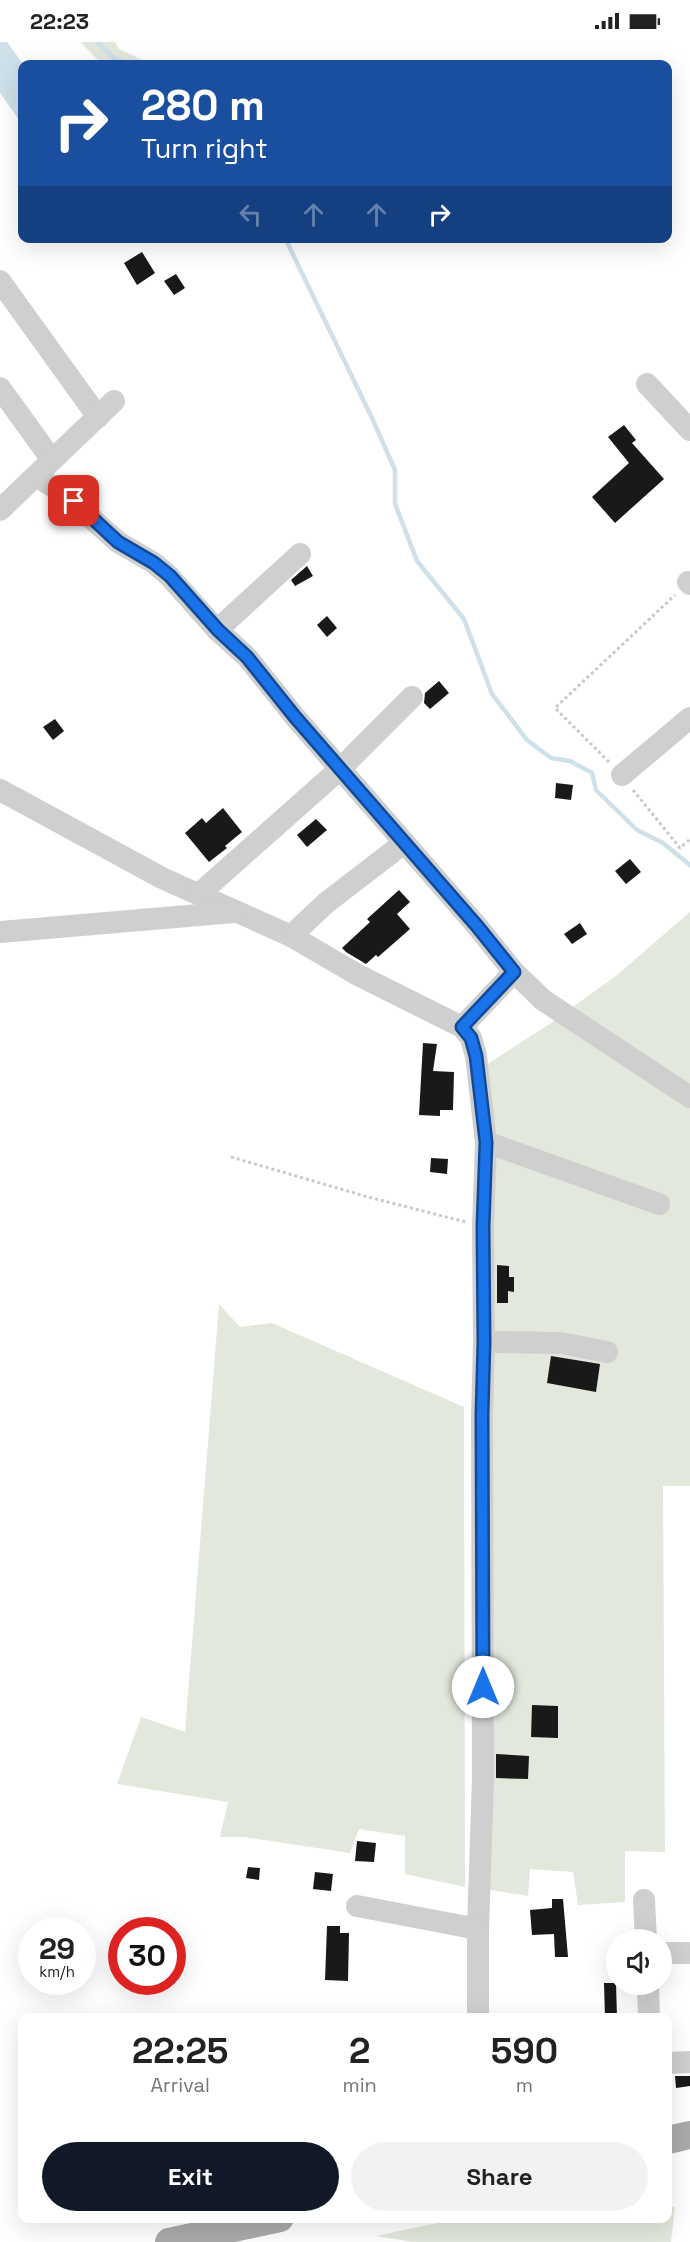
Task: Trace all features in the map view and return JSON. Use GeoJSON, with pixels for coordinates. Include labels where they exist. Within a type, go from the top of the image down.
{"type":"FeatureCollection","features":[{"type":"Feature","properties":{"kind":"main road"},"geometry":{"type":"LineString","coordinates":[[672,2139],[690,2135]]}},
{"type":"Feature","properties":{"kind":"main road"},"geometry":{"type":"LineString","coordinates":[[169,2242],[257,2223]]}},
{"type":"Feature","properties":{"kind":"street"},"geometry":{"type":"LineString","coordinates":[[0,281],[106,409],[36,476],[2,502]]}},
{"type":"Feature","properties":{"kind":"street"},"geometry":{"type":"LineString","coordinates":[[647,384],[690,430]]}},
{"type":"Feature","properties":{"kind":"street"},"geometry":{"type":"LineString","coordinates":[[0,388],[52,460]]}},
{"type":"Feature","properties":{"kind":"street"},"geometry":{"type":"LineString","coordinates":[[36,476],[63,493],[118,542],[154,563],[170,576],[218,630],[247,657],[295,717],[514,972],[543,1000],[690,1097]]}},
{"type":"Feature","properties":{"kind":"street"},"geometry":{"type":"LineString","coordinates":[[218,630],[300,554]]}},
{"type":"Feature","properties":{"kind":"street"},"geometry":{"type":"LineString","coordinates":[[199,894],[341,768],[412,697]]}},
{"type":"Feature","properties":{"kind":"street"},"geometry":{"type":"LineString","coordinates":[[622,775],[690,718]]}},
{"type":"Feature","properties":{"kind":"street"},"geometry":{"type":"LineString","coordinates":[[0,790],[162,878],[291,936],[358,975],[462,1027],[471,1038],[476,1056],[486,1142],[482,1414],[483,1778],[478,2013]]}},
{"type":"Feature","properties":{"kind":"street"},"geometry":{"type":"LineString","coordinates":[[291,936],[326,903],[404,843]]}},
{"type":"Feature","properties":{"kind":"street"},"geometry":{"type":"LineString","coordinates":[[0,932],[234,912]]}},
{"type":"Feature","properties":{"kind":"street"},"geometry":{"type":"LineString","coordinates":[[462,1027],[514,972]]}},
{"type":"Feature","properties":{"kind":"street"},"geometry":{"type":"LineString","coordinates":[[486,1142],[659,1204]]}},
{"type":"Feature","properties":{"kind":"street"},"geometry":{"type":"LineString","coordinates":[[484,1342],[561,1343],[607,1352]]}},
{"type":"Feature","properties":{"kind":"street"},"geometry":{"type":"LineString","coordinates":[[644,1900],[645,1929]]}},
{"type":"Feature","properties":{"kind":"street"},"geometry":{"type":"LineString","coordinates":[[357,1906],[478,1929]]}},
{"type":"Feature","properties":{"kind":"street"},"geometry":{"type":"LineString","coordinates":[[672,1953],[690,1953]]}},
{"type":"Feature","properties":{"kind":"street"},"geometry":{"type":"LineString","coordinates":[[648,1995],[649,2013]]}},
{"type":"Feature","properties":{"kind":"street"},"geometry":{"type":"LineString","coordinates":[[672,2063],[690,2062]]}},
{"type":"Feature","properties":{"kind":"path"},"geometry":{"type":"LineString","coordinates":[[555,708],[689,583]]}},
{"type":"Feature","properties":{"kind":"path"},"geometry":{"type":"LineString","coordinates":[[680,848],[690,839]]}},
{"type":"Feature","properties":{"kind":"path"},"geometry":{"type":"LineString","coordinates":[[231,1157],[368,1197],[483,1226]]}},
{"type":"Feature","properties":{"kind":"shaded area"},"geometry":{"type":"Polygon","coordinates":[[[0,42],[7,42],[20,60],[18,60],[18,118],[0,93],[0,42]]]}},
{"type":"Feature","properties":{"kind":"shaded area"},"geometry":{"type":"Polygon","coordinates":[[[80,42],[115,42],[119,49],[142,60],[98,60],[80,42]]]}},
{"type":"Feature","properties":{"kind":"shaded area"},"geometry":{"type":"Polygon","coordinates":[[[690,912],[690,1486],[663,1486],[665,1852],[625,1851],[625,1902],[578,1905],[573,1872],[530,1869],[528,1896],[478,1888],[475,1072],[548,1025],[617,975],[690,912]]]}},
{"type":"Feature","properties":{"kind":"shaded area"},"geometry":{"type":"Polygon","coordinates":[[[219,1304],[240,1327],[272,1323],[464,1407],[465,1887],[405,1874],[405,1836],[359,1829],[350,1853],[244,1837],[220,1837],[228,1802],[117,1784],[141,1717],[185,1732],[219,1304]]]}},
{"type":"Feature","properties":{"kind":"shaded area"},"geometry":{"type":"Polygon","coordinates":[[[672,2207],[675,2207],[671,2242],[414,2242],[376,2236],[437,2223],[672,2223],[672,2207]]]}},
{"type":"Feature","properties":{"kind":"building"},"geometry":{"type":"Polygon","coordinates":[[[142,252],[155,273],[137,285],[124,263],[142,252]]]}},
{"type":"Feature","properties":{"kind":"building"},"geometry":{"type":"Polygon","coordinates":[[[176,274],[185,288],[174,295],[164,281],[176,274]]]}},
{"type":"Feature","properties":{"kind":"building"},"geometry":{"type":"Polygon","coordinates":[[[624,425],[636,440],[632,443],[664,479],[615,523],[592,497],[629,463],[608,437],[624,425]]]}},
{"type":"Feature","properties":{"kind":"building"},"geometry":{"type":"Polygon","coordinates":[[[307,566],[313,576],[295,586],[291,580],[307,566]]]}},
{"type":"Feature","properties":{"kind":"building"},"geometry":{"type":"Polygon","coordinates":[[[327,616],[337,628],[327,637],[317,625],[327,616]]]}},
{"type":"Feature","properties":{"kind":"building"},"geometry":{"type":"Polygon","coordinates":[[[439,681],[449,693],[430,709],[424,703],[425,693],[439,681]]]}},
{"type":"Feature","properties":{"kind":"building"},"geometry":{"type":"Polygon","coordinates":[[[55,719],[64,731],[53,740],[43,727],[55,719]]]}},
{"type":"Feature","properties":{"kind":"building"},"geometry":{"type":"Polygon","coordinates":[[[556,783],[573,785],[571,800],[555,798],[556,783]]]}},
{"type":"Feature","properties":{"kind":"building"},"geometry":{"type":"Polygon","coordinates":[[[223,808],[242,832],[209,862],[185,833],[202,818],[206,823],[223,808]]]}},
{"type":"Feature","properties":{"kind":"building"},"geometry":{"type":"Polygon","coordinates":[[[316,819],[327,830],[307,847],[297,835],[316,819]]]}},
{"type":"Feature","properties":{"kind":"building"},"geometry":{"type":"Polygon","coordinates":[[[630,859],[641,872],[626,884],[615,871],[630,859]]]}},
{"type":"Feature","properties":{"kind":"building"},"geometry":{"type":"Polygon","coordinates":[[[399,890],[410,902],[397,914],[410,929],[378,957],[376,955],[366,964],[346,952],[342,948],[370,922],[367,919],[399,890]]]}},
{"type":"Feature","properties":{"kind":"building"},"geometry":{"type":"Polygon","coordinates":[[[580,923],[587,934],[572,944],[564,934],[580,923]]]}},
{"type":"Feature","properties":{"kind":"building"},"geometry":{"type":"Polygon","coordinates":[[[423,1043],[437,1044],[433,1071],[454,1072],[453,1110],[440,1110],[440,1116],[419,1115],[423,1043]]]}},
{"type":"Feature","properties":{"kind":"building"},"geometry":{"type":"Polygon","coordinates":[[[431,1158],[448,1159],[447,1174],[430,1172],[431,1158]]]}},
{"type":"Feature","properties":{"kind":"building"},"geometry":{"type":"Polygon","coordinates":[[[497,1265],[509,1266],[509,1277],[514,1277],[514,1292],[508,1291],[508,1303],[497,1303],[497,1265]]]}},
{"type":"Feature","properties":{"kind":"building"},"geometry":{"type":"Polygon","coordinates":[[[551,1356],[600,1364],[596,1392],[547,1383],[551,1356]]]}},
{"type":"Feature","properties":{"kind":"building"},"geometry":{"type":"Polygon","coordinates":[[[532,1705],[558,1706],[558,1738],[531,1737],[532,1705]]]}},
{"type":"Feature","properties":{"kind":"building"},"geometry":{"type":"Polygon","coordinates":[[[496,1754],[529,1756],[528,1779],[496,1778],[496,1754]]]}},
{"type":"Feature","properties":{"kind":"building"},"geometry":{"type":"Polygon","coordinates":[[[357,1841],[376,1843],[374,1862],[355,1861],[357,1841]]]}},
{"type":"Feature","properties":{"kind":"building"},"geometry":{"type":"Polygon","coordinates":[[[248,1867],[260,1868],[259,1880],[246,1878],[248,1867]]]}},
{"type":"Feature","properties":{"kind":"building"},"geometry":{"type":"Polygon","coordinates":[[[315,1872],[333,1874],[331,1891],[313,1889],[315,1872]]]}},
{"type":"Feature","properties":{"kind":"building"},"geometry":{"type":"Polygon","coordinates":[[[552,1899],[563,1899],[568,1957],[555,1957],[554,1934],[532,1935],[530,1910],[552,1908],[552,1899]]]}},
{"type":"Feature","properties":{"kind":"building"},"geometry":{"type":"Polygon","coordinates":[[[327,1926],[340,1926],[340,1933],[349,1933],[348,1981],[325,1980],[327,1926]]]}},
{"type":"Feature","properties":{"kind":"building"},"geometry":{"type":"Polygon","coordinates":[[[604,1983],[606,1983],[606,1995],[616,1995],[617,2013],[605,2013],[604,1983]]]}},
{"type":"Feature","properties":{"kind":"building"},"geometry":{"type":"Polygon","coordinates":[[[675,2076],[690,2076],[690,2086],[676,2088],[675,2076]]]}},
{"type":"Feature","properties":{"kind":"waterway"},"geometry":{"type":"LineString","coordinates":[[97,42],[118,60]]}},
{"type":"Feature","properties":{"kind":"waterway"},"geometry":{"type":"LineString","coordinates":[[287,243],[395,470],[395,504],[417,561],[464,619],[492,694],[527,740],[551,758],[570,761],[592,773],[596,790],[637,830],[663,843],[690,865]]}},
{"type":"Feature","properties":{"kind":"route"},"geometry":{"type":"LineString","coordinates":[[74,501],[118,542],[154,563],[170,576],[218,630],[247,657],[295,717],[477,926],[514,972],[462,1027],[471,1038],[476,1056],[486,1142],[483,1226],[483,1687]]}}]}
